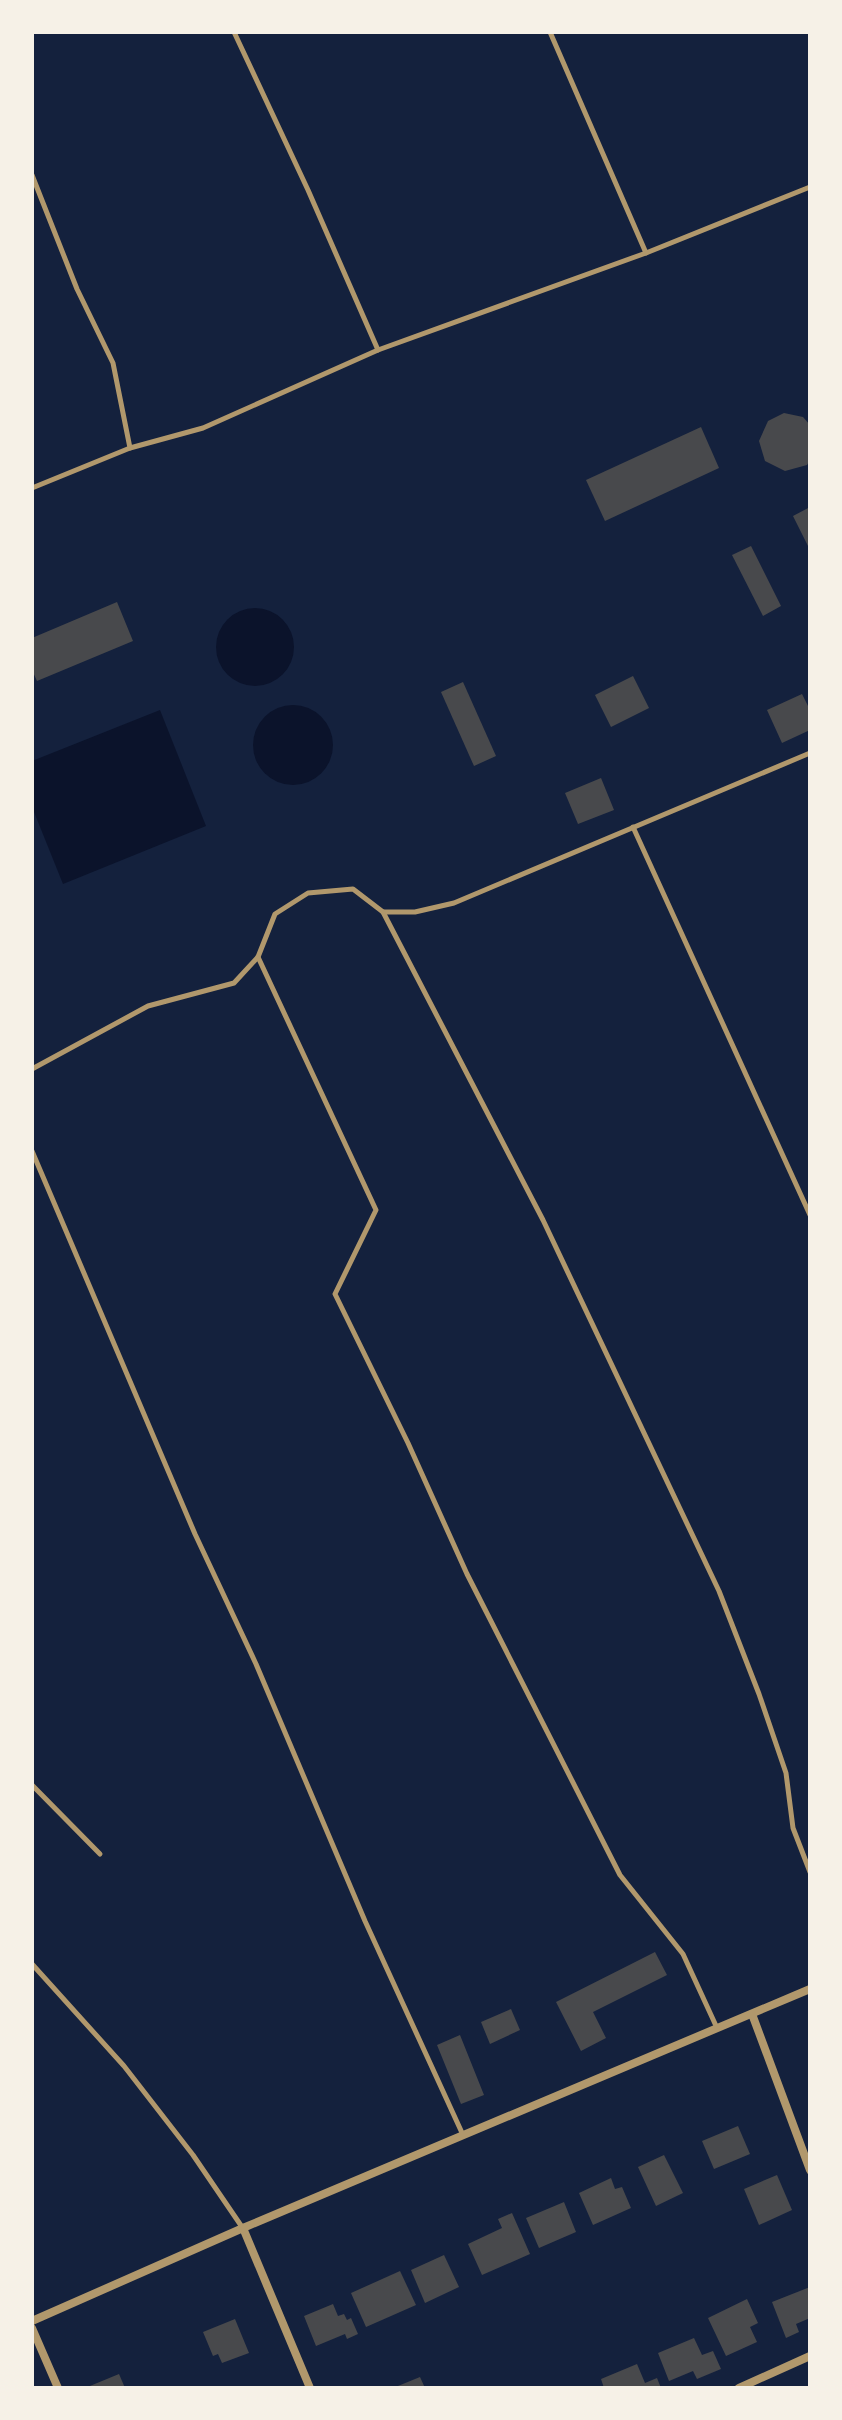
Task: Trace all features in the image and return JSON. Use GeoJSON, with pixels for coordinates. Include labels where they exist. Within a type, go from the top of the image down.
{"type":"FeatureCollection","features":[{"type":"Feature","properties":{"kind":"street"},"geometry":{"type":"LineString","coordinates":[[32,2321],[243,2228],[810,1989]]}},
{"type":"Feature","properties":{"kind":"street"},"geometry":{"type":"LineString","coordinates":[[752,2014],[810,2170]]}},
{"type":"Feature","properties":{"kind":"street"},"geometry":{"type":"LineString","coordinates":[[243,2228],[310,2388]]}},
{"type":"Feature","properties":{"kind":"street"},"geometry":{"type":"LineString","coordinates":[[32,2328],[58,2388]]}},
{"type":"Feature","properties":{"kind":"street"},"geometry":{"type":"LineString","coordinates":[[739,2388],[810,2356]]}},
{"type":"Feature","properties":{"kind":"lane"},"geometry":{"type":"LineString","coordinates":[[234,32],[378,350]]}},
{"type":"Feature","properties":{"kind":"lane"},"geometry":{"type":"LineString","coordinates":[[550,32],[646,253]]}},
{"type":"Feature","properties":{"kind":"lane"},"geometry":{"type":"LineString","coordinates":[[32,175],[77,289],[113,363],[130,448]]}},
{"type":"Feature","properties":{"kind":"lane"},"geometry":{"type":"LineString","coordinates":[[32,488],[130,448],[203,428],[378,350],[646,253],[810,187]]}},
{"type":"Feature","properties":{"kind":"lane"},"geometry":{"type":"LineString","coordinates":[[383,912],[415,912],[454,903],[810,753]]}},
{"type":"Feature","properties":{"kind":"lane"},"geometry":{"type":"LineString","coordinates":[[633,827],[810,1215]]}},
{"type":"Feature","properties":{"kind":"lane"},"geometry":{"type":"LineString","coordinates":[[32,1069],[148,1006],[234,983],[258,957],[275,914],[308,893],[353,889],[383,912],[543,1220],[719,1591],[786,1773],[793,1828],[810,1872]]}},
{"type":"Feature","properties":{"kind":"lane"},"geometry":{"type":"LineString","coordinates":[[258,957],[376,1210],[335,1294],[408,1443],[467,1574],[620,1875],[683,1954],[717,2029]]}},
{"type":"Feature","properties":{"kind":"lane"},"geometry":{"type":"LineString","coordinates":[[32,1151],[195,1534],[256,1664],[365,1921],[464,2136]]}},
{"type":"Feature","properties":{"kind":"lane"},"geometry":{"type":"LineString","coordinates":[[32,1785],[100,1854]]}},
{"type":"Feature","properties":{"kind":"lane"},"geometry":{"type":"LineString","coordinates":[[32,1964],[124,2066],[193,2155],[243,2228]]}},
{"type":"Feature","properties":{"kind":"water"},"geometry":{"type":"Polygon","coordinates":[[[247,608],[263,608],[277,614],[288,625],[294,647],[288,669],[277,680],[263,686],[247,686],[233,680],[222,669],[216,655],[216,639],[222,625],[233,614],[247,608]]]}},
{"type":"Feature","properties":{"kind":"water"},"geometry":{"type":"Polygon","coordinates":[[[293,705],[308,708],[321,717],[330,730],[333,745],[330,760],[321,773],[308,782],[293,785],[278,782],[265,773],[256,760],[253,745],[256,730],[265,717],[278,708],[293,705]]]}},
{"type":"Feature","properties":{"kind":"water"},"geometry":{"type":"Polygon","coordinates":[[[160,710],[206,826],[63,884],[32,807],[32,761],[160,710]]]}},
{"type":"Feature","properties":{"kind":"building"},"geometry":{"type":"Polygon","coordinates":[[[784,413],[803,417],[810,425],[810,460],[807,465],[785,471],[765,461],[759,441],[768,421],[784,413]]]}},
{"type":"Feature","properties":{"kind":"building"},"geometry":{"type":"Polygon","coordinates":[[[701,427],[719,468],[605,521],[586,480],[701,427]]]}},
{"type":"Feature","properties":{"kind":"building"},"geometry":{"type":"Polygon","coordinates":[[[810,507],[810,550],[793,516],[810,507]]]}},
{"type":"Feature","properties":{"kind":"building"},"geometry":{"type":"Polygon","coordinates":[[[751,546],[781,606],[763,616],[732,555],[751,546]]]}},
{"type":"Feature","properties":{"kind":"building"},"geometry":{"type":"Polygon","coordinates":[[[117,602],[133,641],[37,681],[32,670],[32,638],[117,602]]]}},
{"type":"Feature","properties":{"kind":"building"},"geometry":{"type":"Polygon","coordinates":[[[633,676],[649,708],[611,727],[595,695],[633,676]]]}},
{"type":"Feature","properties":{"kind":"building"},"geometry":{"type":"Polygon","coordinates":[[[463,682],[496,756],[474,766],[441,692],[463,682]]]}},
{"type":"Feature","properties":{"kind":"building"},"geometry":{"type":"Polygon","coordinates":[[[802,694],[810,710],[810,730],[782,743],[767,710],[802,694]]]}},
{"type":"Feature","properties":{"kind":"building"},"geometry":{"type":"Polygon","coordinates":[[[601,778],[614,810],[578,824],[565,793],[601,778]]]}},
{"type":"Feature","properties":{"kind":"building"},"geometry":{"type":"Polygon","coordinates":[[[655,1952],[667,1975],[593,2012],[606,2038],[581,2051],[556,2002],[655,1952]]]}},
{"type":"Feature","properties":{"kind":"building"},"geometry":{"type":"Polygon","coordinates":[[[511,2009],[520,2030],[490,2044],[481,2022],[511,2009]]]}},
{"type":"Feature","properties":{"kind":"building"},"geometry":{"type":"Polygon","coordinates":[[[460,2035],[484,2095],[461,2104],[437,2045],[460,2035]]]}},
{"type":"Feature","properties":{"kind":"building"},"geometry":{"type":"Polygon","coordinates":[[[738,2126],[750,2154],[714,2169],[702,2141],[738,2126]]]}},
{"type":"Feature","properties":{"kind":"building"},"geometry":{"type":"Polygon","coordinates":[[[664,2155],[683,2193],[656,2206],[638,2167],[664,2155]]]}},
{"type":"Feature","properties":{"kind":"building"},"geometry":{"type":"Polygon","coordinates":[[[777,2175],[792,2210],[759,2225],[744,2189],[777,2175]]]}},
{"type":"Feature","properties":{"kind":"building"},"geometry":{"type":"Polygon","coordinates":[[[611,2178],[615,2189],[622,2187],[631,2208],[593,2225],[579,2193],[611,2178]]]}},
{"type":"Feature","properties":{"kind":"building"},"geometry":{"type":"Polygon","coordinates":[[[564,2202],[576,2232],[539,2248],[526,2218],[564,2202]]]}},
{"type":"Feature","properties":{"kind":"building"},"geometry":{"type":"Polygon","coordinates":[[[512,2213],[530,2254],[482,2275],[468,2244],[502,2228],[498,2219],[512,2213]]]}},
{"type":"Feature","properties":{"kind":"building"},"geometry":{"type":"Polygon","coordinates":[[[444,2255],[459,2287],[425,2303],[411,2270],[444,2255]]]}},
{"type":"Feature","properties":{"kind":"building"},"geometry":{"type":"Polygon","coordinates":[[[400,2271],[416,2305],[366,2327],[351,2293],[400,2271]]]}},
{"type":"Feature","properties":{"kind":"building"},"geometry":{"type":"Polygon","coordinates":[[[810,2287],[810,2318],[796,2324],[799,2332],[786,2338],[772,2302],[810,2287]]]}},
{"type":"Feature","properties":{"kind":"building"},"geometry":{"type":"Polygon","coordinates":[[[747,2299],[758,2323],[750,2327],[757,2342],[726,2356],[708,2318],[747,2299]]]}},
{"type":"Feature","properties":{"kind":"building"},"geometry":{"type":"Polygon","coordinates":[[[333,2304],[338,2316],[344,2314],[347,2320],[351,2318],[358,2334],[347,2339],[345,2334],[316,2346],[304,2316],[333,2304]]]}},
{"type":"Feature","properties":{"kind":"building"},"geometry":{"type":"Polygon","coordinates":[[[235,2319],[249,2353],[222,2363],[218,2354],[213,2356],[203,2332],[235,2319]]]}},
{"type":"Feature","properties":{"kind":"building"},"geometry":{"type":"Polygon","coordinates":[[[694,2338],[702,2355],[713,2351],[721,2369],[697,2379],[693,2371],[669,2381],[658,2353],[694,2338]]]}},
{"type":"Feature","properties":{"kind":"building"},"geometry":{"type":"Polygon","coordinates":[[[637,2364],[645,2383],[657,2378],[661,2388],[604,2388],[601,2379],[637,2364]]]}},
{"type":"Feature","properties":{"kind":"building"},"geometry":{"type":"Polygon","coordinates":[[[119,2374],[125,2388],[85,2388],[119,2374]]]}},
{"type":"Feature","properties":{"kind":"building"},"geometry":{"type":"Polygon","coordinates":[[[420,2377],[425,2388],[393,2388],[420,2377]]]}}]}
